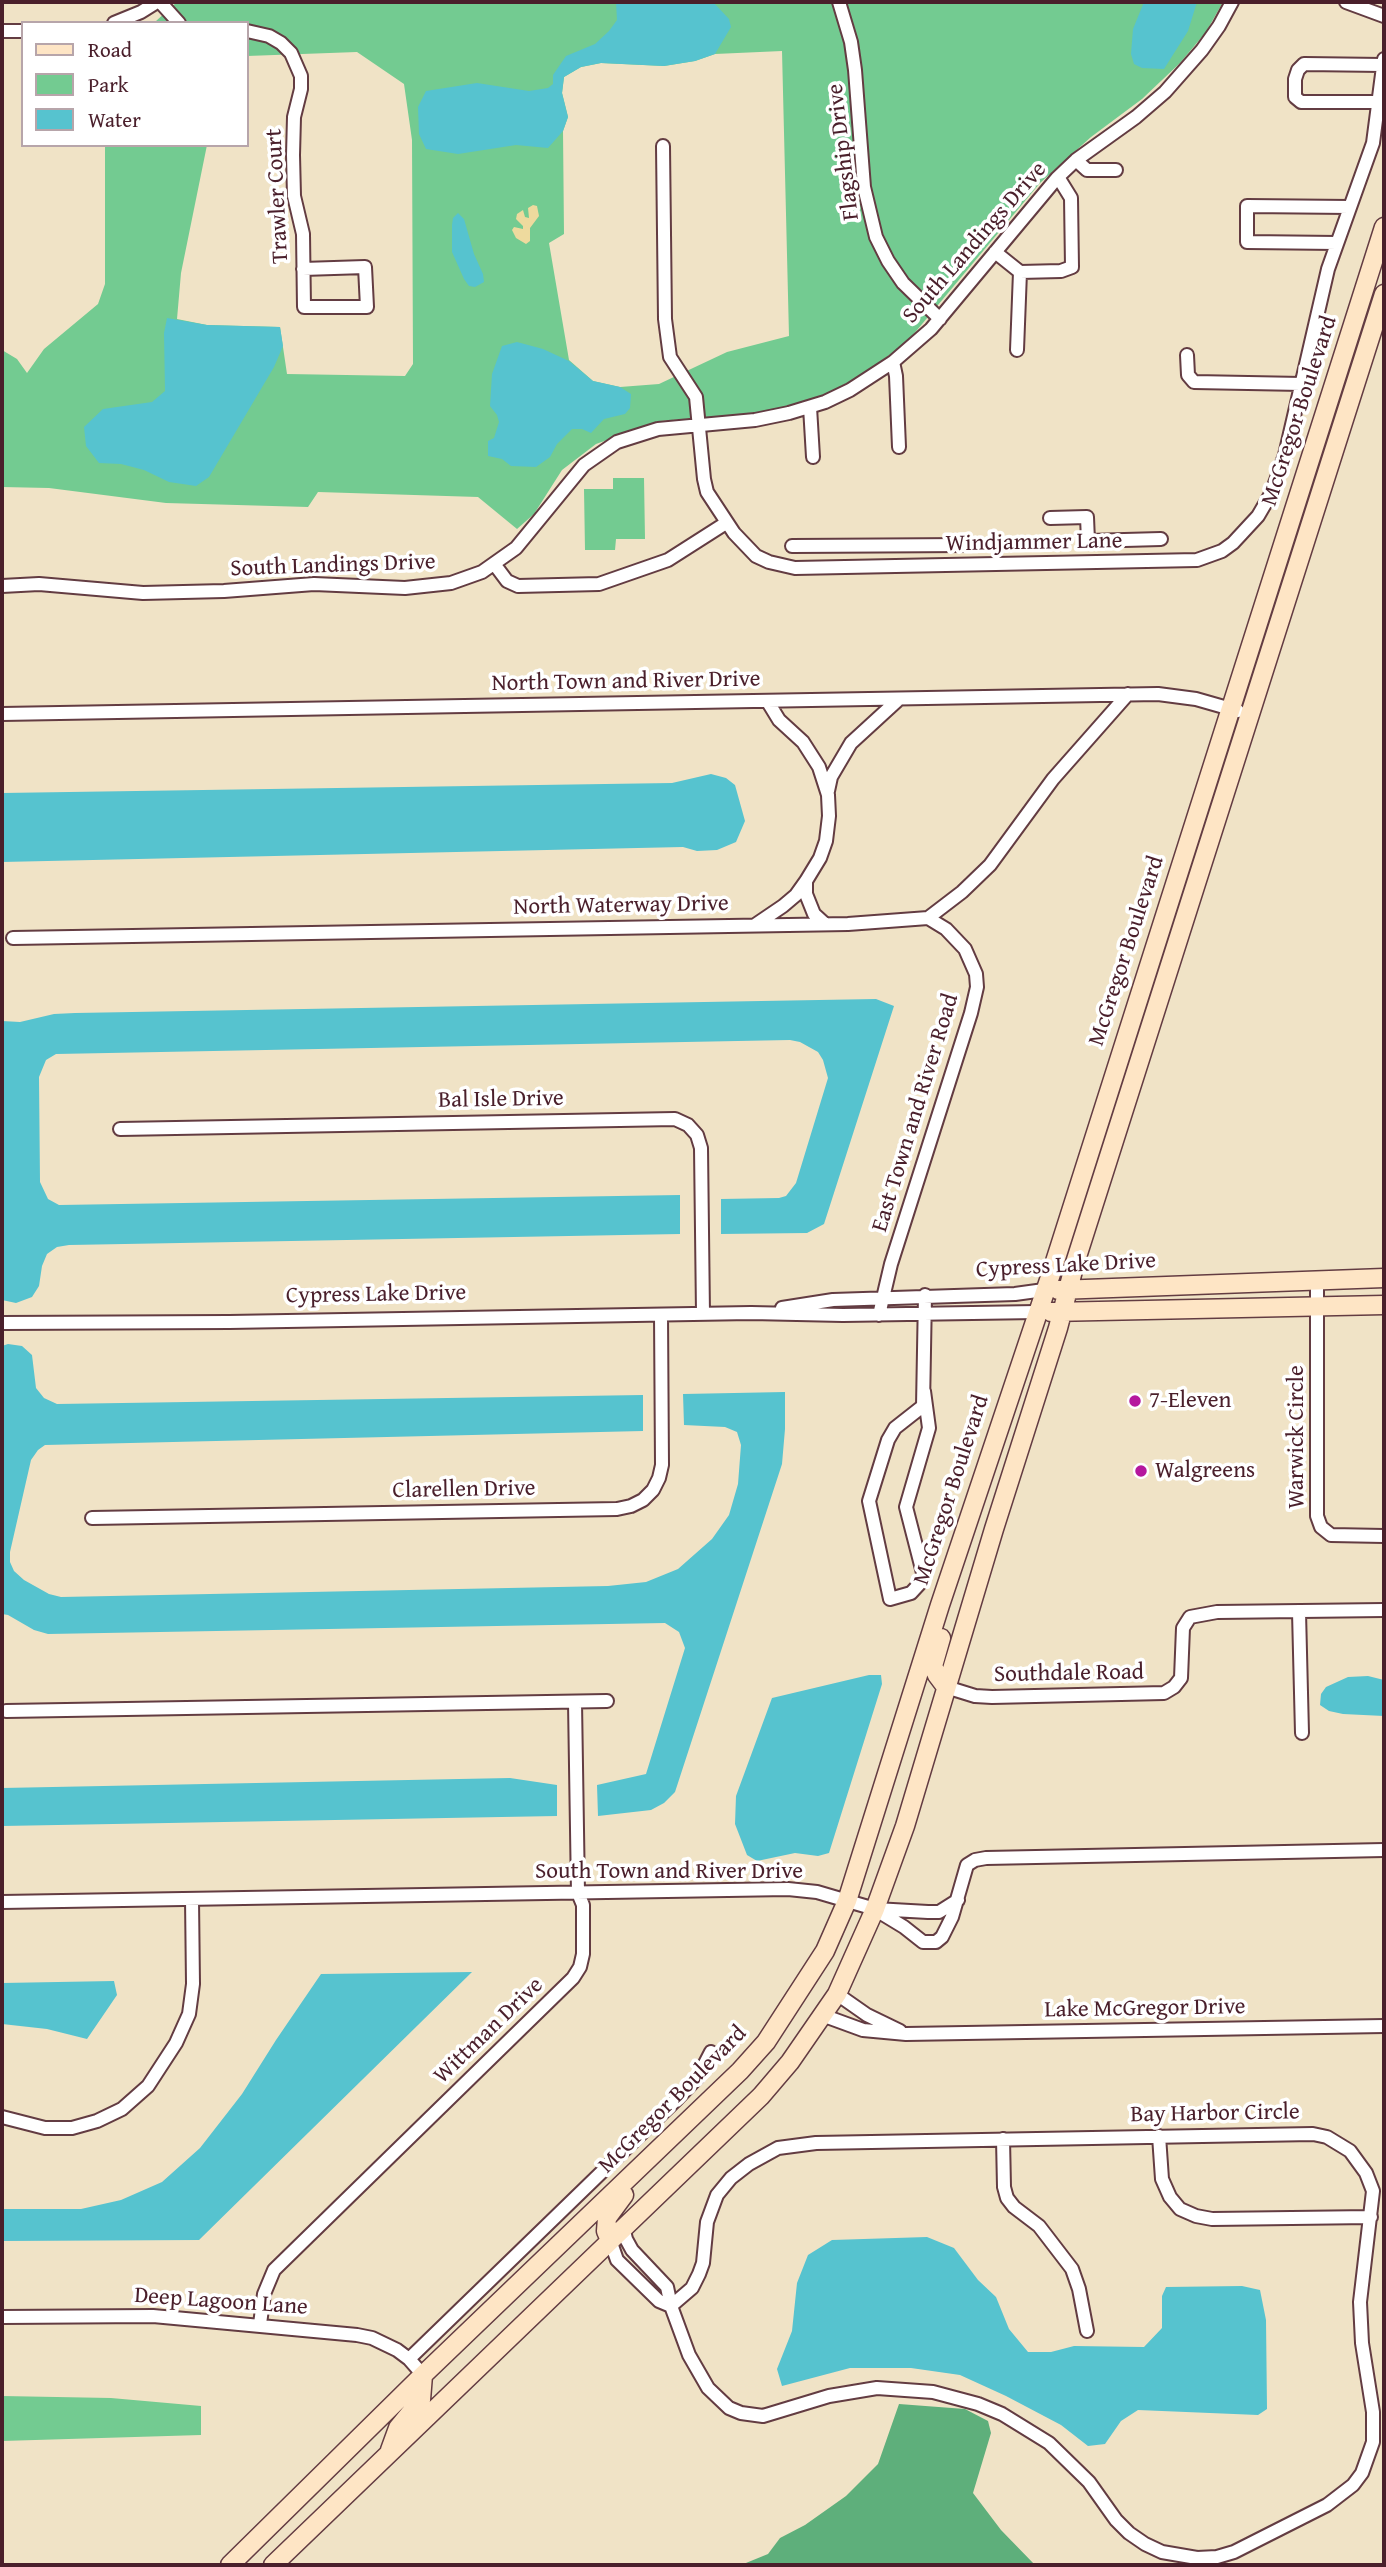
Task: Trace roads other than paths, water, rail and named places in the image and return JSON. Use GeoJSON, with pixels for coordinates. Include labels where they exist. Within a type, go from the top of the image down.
{"type":"FeatureCollection","features":[{"type":"Feature","properties":{"kind":"main road","name":"McGregor Boulevard"},"geometry":{"type":"LineString","coordinates":[[230,2565],[423,2375],[740,2071],[766,2042],[825,1951],[847,1901],[1384,227]]}},
{"type":"Feature","properties":{"kind":"main road","name":"McGregor Boulevard"},"geometry":{"type":"LineString","coordinates":[[273,2565],[761,2096],[790,2062],[837,1994],[875,1909],[905,1826],[1068,1289],[1384,294]]}},
{"type":"Feature","properties":{"kind":"main road","name":"Cypress Lake Drive"},"geometry":{"type":"LineString","coordinates":[[1044,1290],[1384,1278]]}},
{"type":"Feature","properties":{"kind":"main road","name":"Cypress Lake Drive"},"geometry":{"type":"LineString","coordinates":[[1037,1312],[1384,1306]]}},
{"type":"Feature","properties":{"kind":"main road"},"geometry":{"type":"LineString","coordinates":[[946,1687],[933,1666],[960,1567],[958,1549]]}},
{"type":"Feature","properties":{"kind":"main road"},"geometry":{"type":"LineString","coordinates":[[610,2240],[606,2231],[607,2218],[655,2153]]}},
{"type":"Feature","properties":{"kind":"main road"},"geometry":{"type":"LineString","coordinates":[[389,2453],[398,2428],[421,2400],[423,2375]]}},
{"type":"Feature","properties":{"kind":"street"},"geometry":{"type":"LineString","coordinates":[[119,21],[159,2],[177,21]]}},
{"type":"Feature","properties":{"kind":"street","name":"Flagship Drive"},"geometry":{"type":"LineString","coordinates":[[839,2],[851,43],[864,187],[876,237],[903,283],[940,319]]}},
{"type":"Feature","properties":{"kind":"street","name":"South Landings Drive"},"geometry":{"type":"LineString","coordinates":[[2,586],[52,585],[142,593],[225,591],[314,584],[405,589],[451,583],[495,565],[535,528],[565,485],[593,457],[617,442],[643,432],[755,420],[810,407],[850,390],[893,362],[940,319],[1058,177],[1076,160],[1136,117],[1165,92],[1208,42],[1232,2]]}},
{"type":"Feature","properties":{"kind":"street"},"geometry":{"type":"LineString","coordinates":[[1346,2],[1384,16]]}},
{"type":"Feature","properties":{"kind":"street"},"geometry":{"type":"LineString","coordinates":[[2,31],[21,31]]}},
{"type":"Feature","properties":{"kind":"street","name":"Trawler Court"},"geometry":{"type":"LineString","coordinates":[[248,31],[269,36],[281,43],[291,53],[301,76],[293,142],[294,195],[303,234],[303,268],[304,307],[367,307],[365,267],[303,268]]}},
{"type":"Feature","properties":{"kind":"street"},"geometry":{"type":"LineString","coordinates":[[1378,102],[1301,102],[1296,97],[1295,79],[1304,64],[1384,62]]}},
{"type":"Feature","properties":{"kind":"street","name":"Windjammer Lane"},"geometry":{"type":"LineString","coordinates":[[663,146],[667,345],[675,368],[696,397],[704,479],[713,503],[726,523],[756,556],[783,566],[1197,560],[1209,557],[1233,543],[1258,516],[1272,492],[1285,455],[1318,307],[1337,243],[1373,143],[1384,62]]}},
{"type":"Feature","properties":{"kind":"street"},"geometry":{"type":"LineString","coordinates":[[1076,160],[1087,170],[1116,170]]}},
{"type":"Feature","properties":{"kind":"street"},"geometry":{"type":"LineString","coordinates":[[995,252],[1020,272],[1060,271],[1072,267],[1071,198],[1058,177]]}},
{"type":"Feature","properties":{"kind":"street"},"geometry":{"type":"LineString","coordinates":[[1337,243],[1247,242],[1247,206],[1350,207]]}},
{"type":"Feature","properties":{"kind":"street"},"geometry":{"type":"LineString","coordinates":[[1017,350],[1020,272]]}},
{"type":"Feature","properties":{"kind":"street"},"geometry":{"type":"LineString","coordinates":[[1187,355],[1188,375],[1194,382],[1302,384]]}},
{"type":"Feature","properties":{"kind":"street"},"geometry":{"type":"LineString","coordinates":[[893,362],[897,376],[899,447]]}},
{"type":"Feature","properties":{"kind":"street"},"geometry":{"type":"LineString","coordinates":[[810,407],[813,457]]}},
{"type":"Feature","properties":{"kind":"street"},"geometry":{"type":"LineString","coordinates":[[1050,518],[1087,517],[1088,563]]}},
{"type":"Feature","properties":{"kind":"street"},"geometry":{"type":"LineString","coordinates":[[495,565],[507,581],[518,586],[599,584],[668,560],[726,523]]}},
{"type":"Feature","properties":{"kind":"street"},"geometry":{"type":"LineString","coordinates":[[1088,541],[1161,539]]}},
{"type":"Feature","properties":{"kind":"street"},"geometry":{"type":"LineString","coordinates":[[918,545],[919,566]]}},
{"type":"Feature","properties":{"kind":"street"},"geometry":{"type":"LineString","coordinates":[[792,546],[967,545]]}},
{"type":"Feature","properties":{"kind":"street"},"geometry":{"type":"LineString","coordinates":[[928,918],[962,892],[990,864],[1053,779],[1128,694]]}},
{"type":"Feature","properties":{"kind":"street","name":"North Town and River Drive"},"geometry":{"type":"LineString","coordinates":[[2,714],[1128,694],[1172,695],[1249,715]]}},
{"type":"Feature","properties":{"kind":"street"},"geometry":{"type":"LineString","coordinates":[[755,925],[796,895],[806,881],[820,858],[826,841],[831,777],[851,743],[899,699]]}},
{"type":"Feature","properties":{"kind":"street"},"geometry":{"type":"LineString","coordinates":[[768,702],[779,720],[797,736],[813,756],[828,795]]}},
{"type":"Feature","properties":{"kind":"street"},"geometry":{"type":"LineString","coordinates":[[806,881],[806,894],[814,914],[825,924]]}},
{"type":"Feature","properties":{"kind":"street","name":"North Waterway Drive"},"geometry":{"type":"LineString","coordinates":[[13,938],[877,923],[928,918]]}},
{"type":"Feature","properties":{"kind":"street","name":"East Town and River Road"},"geometry":{"type":"LineString","coordinates":[[878,1315],[977,987],[972,961],[965,949],[946,929],[928,918]]}},
{"type":"Feature","properties":{"kind":"street","name":"Bal Isle Drive"},"geometry":{"type":"LineString","coordinates":[[120,1129],[676,1119],[688,1125],[697,1135],[701,1147],[703,1314]]}},
{"type":"Feature","properties":{"kind":"street","name":"Warwick Circle"},"geometry":{"type":"LineString","coordinates":[[1317,1280],[1317,1516],[1321,1527],[1331,1535],[1384,1536]]}},
{"type":"Feature","properties":{"kind":"street","name":"Cypress Lake Drive"},"geometry":{"type":"LineString","coordinates":[[751,1313],[833,1300],[1015,1294],[1044,1290]]}},
{"type":"Feature","properties":{"kind":"street"},"geometry":{"type":"LineString","coordinates":[[924,1391],[929,1428],[906,1507],[923,1580],[911,1593],[890,1599],[869,1501],[888,1440],[895,1428],[923,1406],[925,1295]]}},
{"type":"Feature","properties":{"kind":"street","name":"Cypress Lake Drive"},"geometry":{"type":"LineString","coordinates":[[2,1323],[1037,1312]]}},
{"type":"Feature","properties":{"kind":"street","name":"Clarellen Drive"},"geometry":{"type":"LineString","coordinates":[[92,1518],[617,1509],[631,1506],[643,1500],[653,1490],[663,1465],[661,1315]]}},
{"type":"Feature","properties":{"kind":"street","name":"Southdale Road"},"geometry":{"type":"LineString","coordinates":[[946,1687],[975,1696],[992,1697],[1164,1693],[1174,1687],[1181,1678],[1183,1628],[1190,1617],[1217,1612],[1384,1610]]}},
{"type":"Feature","properties":{"kind":"street"},"geometry":{"type":"LineString","coordinates":[[1299,1612],[1302,1733]]}},
{"type":"Feature","properties":{"kind":"street"},"geometry":{"type":"LineString","coordinates":[[6,1711],[607,1701]]}},
{"type":"Feature","properties":{"kind":"street","name":"Wittman Drive"},"geometry":{"type":"LineString","coordinates":[[260,2324],[267,2283],[282,2261],[573,1978],[580,1967],[583,1954],[583,1905],[578,1893],[575,1702]]}},
{"type":"Feature","properties":{"kind":"street"},"geometry":{"type":"LineString","coordinates":[[875,1909],[923,1942],[929,1943],[942,1937],[958,1900],[967,1865],[975,1860],[1384,1850]]}},
{"type":"Feature","properties":{"kind":"street","name":"South Town and River Drive"},"geometry":{"type":"LineString","coordinates":[[2,1902],[788,1889],[817,1892],[875,1909],[939,1912],[958,1900]]}},
{"type":"Feature","properties":{"kind":"street"},"geometry":{"type":"LineString","coordinates":[[2,2117],[45,2128],[86,2125],[122,2109],[148,2086],[176,2043],[189,2014],[193,1984],[192,1899]]}},
{"type":"Feature","properties":{"kind":"street","name":"Lake McGregor Drive"},"geometry":{"type":"LineString","coordinates":[[837,1994],[867,2015],[906,2034]]}},
{"type":"Feature","properties":{"kind":"street","name":"Lake McGregor Drive"},"geometry":{"type":"LineString","coordinates":[[822,2015],[863,2030],[906,2034],[1384,2026]]}},
{"type":"Feature","properties":{"kind":"street"},"geometry":{"type":"LineString","coordinates":[[409,2359],[677,2099],[698,2077],[711,2052]]}},
{"type":"Feature","properties":{"kind":"street","name":"Bay Harbor Circle"},"geometry":{"type":"LineString","coordinates":[[623,2227],[632,2250],[667,2287],[671,2306],[689,2355],[708,2388],[729,2408],[741,2413],[763,2416],[829,2396],[877,2388],[916,2389],[953,2396],[1002,2414],[1049,2443],[1089,2482],[1116,2520],[1145,2544],[1178,2556],[1217,2557],[1234,2552],[1327,2505],[1353,2485],[1362,2473],[1373,2442],[1374,2429],[1360,2325],[1363,2263],[1373,2191],[1366,2173],[1350,2151],[1327,2137],[1298,2134],[794,2144],[765,2154],[731,2178],[717,2195],[707,2221],[703,2263],[699,2273],[692,2288],[671,2306]]}},
{"type":"Feature","properties":{"kind":"street"},"geometry":{"type":"LineString","coordinates":[[1159,2136],[1162,2179],[1170,2197],[1180,2209],[1196,2216],[1212,2219],[1371,2217]]}},
{"type":"Feature","properties":{"kind":"street"},"geometry":{"type":"LineString","coordinates":[[1003,2139],[1004,2187],[1007,2198],[1014,2207],[1039,2226],[1072,2269],[1079,2289],[1087,2331]]}},
{"type":"Feature","properties":{"kind":"street"},"geometry":{"type":"LineString","coordinates":[[610,2240],[617,2260],[659,2301],[671,2306]]}},
{"type":"Feature","properties":{"kind":"street","name":"Deep Lagoon Lane"},"geometry":{"type":"LineString","coordinates":[[2,2317],[153,2316],[260,2324],[372,2338],[397,2350],[423,2375]]}},
{"type":"Feature","properties":{"kind":"water"},"geometry":{"type":"Polygon","coordinates":[[[616,2],[713,2],[729,19],[731,27],[715,54],[695,61],[664,66],[601,63],[581,67],[564,77],[562,93],[568,117],[563,131],[548,148],[516,145],[458,154],[426,149],[419,134],[418,107],[426,91],[477,83],[529,91],[548,88],[553,84],[553,75],[566,56],[595,44],[609,31],[617,20],[616,2]]]}},
{"type":"Feature","properties":{"kind":"water"},"geometry":{"type":"Polygon","coordinates":[[[1144,2],[1197,2],[1188,31],[1164,69],[1142,68],[1134,64],[1131,54],[1133,29],[1144,2]]]}},
{"type":"Feature","properties":{"kind":"water"},"geometry":{"type":"Polygon","coordinates":[[[458,213],[464,219],[483,274],[484,282],[475,287],[469,286],[464,279],[452,252],[453,218],[458,213]]]}},
{"type":"Feature","properties":{"kind":"water"},"geometry":{"type":"Polygon","coordinates":[[[167,318],[207,325],[280,327],[283,346],[274,367],[209,477],[196,486],[169,482],[144,470],[121,464],[99,463],[86,446],[84,427],[103,409],[152,402],[165,391],[164,333],[167,318]]]}},
{"type":"Feature","properties":{"kind":"water"},"geometry":{"type":"Polygon","coordinates":[[[517,342],[543,349],[569,361],[593,381],[620,387],[631,394],[630,408],[625,414],[604,419],[591,433],[572,429],[557,444],[550,457],[536,467],[511,466],[502,459],[488,456],[488,441],[494,438],[499,422],[490,406],[492,374],[502,346],[517,342]]]}},
{"type":"Feature","properties":{"kind":"water"},"geometry":{"type":"Polygon","coordinates":[[[711,774],[726,778],[735,785],[745,821],[736,842],[717,850],[697,851],[683,847],[2,862],[2,793],[672,783],[711,774]]]}},
{"type":"Feature","properties":{"kind":"water"},"geometry":{"type":"Polygon","coordinates":[[[876,999],[894,1006],[824,1224],[807,1233],[721,1234],[721,1199],[779,1198],[786,1196],[796,1183],[828,1078],[818,1052],[800,1042],[790,1040],[56,1054],[46,1060],[39,1077],[40,1182],[48,1199],[59,1205],[680,1195],[680,1234],[69,1245],[57,1247],[47,1254],[39,1286],[32,1297],[16,1303],[2,1300],[2,1021],[20,1022],[54,1014],[75,1013],[876,999]]]}},
{"type":"Feature","properties":{"kind":"water"},"geometry":{"type":"Polygon","coordinates":[[[2,1346],[22,1346],[32,1355],[36,1388],[44,1398],[57,1404],[643,1395],[643,1431],[45,1445],[31,1460],[10,1562],[14,1571],[24,1580],[49,1594],[61,1597],[608,1586],[646,1582],[678,1569],[712,1539],[729,1515],[738,1484],[741,1445],[737,1432],[725,1427],[684,1425],[683,1394],[785,1392],[782,1464],[675,1792],[664,1803],[651,1810],[598,1816],[597,1785],[646,1774],[685,1648],[679,1632],[665,1623],[48,1634],[2,1614],[2,1346]]]}},
{"type":"Feature","properties":{"kind":"water"},"geometry":{"type":"Polygon","coordinates":[[[869,1675],[881,1675],[882,1684],[829,1853],[818,1856],[795,1853],[757,1861],[747,1855],[735,1824],[736,1796],[772,1698],[869,1675]]]}},
{"type":"Feature","properties":{"kind":"water"},"geometry":{"type":"Polygon","coordinates":[[[1368,1676],[1384,1680],[1384,1716],[1343,1714],[1329,1711],[1320,1705],[1321,1694],[1326,1687],[1348,1677],[1368,1676]]]}},
{"type":"Feature","properties":{"kind":"water"},"geometry":{"type":"Polygon","coordinates":[[[510,1778],[557,1785],[557,1816],[2,1826],[2,1788],[510,1778]]]}},
{"type":"Feature","properties":{"kind":"water"},"geometry":{"type":"Polygon","coordinates":[[[472,1972],[199,2240],[2,2241],[2,2209],[81,2209],[121,2200],[162,2182],[200,2148],[242,2094],[321,1974],[472,1972]]]}},
{"type":"Feature","properties":{"kind":"water"},"geometry":{"type":"Polygon","coordinates":[[[114,1981],[117,1995],[87,2039],[47,2029],[2,2024],[2,1983],[114,1981]]]}},
{"type":"Feature","properties":{"kind":"water"},"geometry":{"type":"Polygon","coordinates":[[[927,2237],[954,2248],[978,2280],[996,2297],[1009,2329],[1028,2352],[1051,2352],[1074,2346],[1144,2347],[1162,2328],[1162,2296],[1166,2287],[1242,2286],[1260,2290],[1266,2320],[1267,2409],[1258,2415],[1138,2410],[1121,2421],[1105,2444],[1088,2446],[1061,2425],[960,2375],[911,2368],[850,2368],[782,2386],[777,2369],[792,2331],[797,2283],[808,2255],[832,2240],[927,2237]]]}},
{"type":"Feature","properties":{"kind":"place","name":"7-Eleven"},"geometry":{"type":"Point","coordinates":[1135,1401]}},
{"type":"Feature","properties":{"kind":"place","name":"Walgreens"},"geometry":{"type":"Point","coordinates":[1141,1471]}}]}
